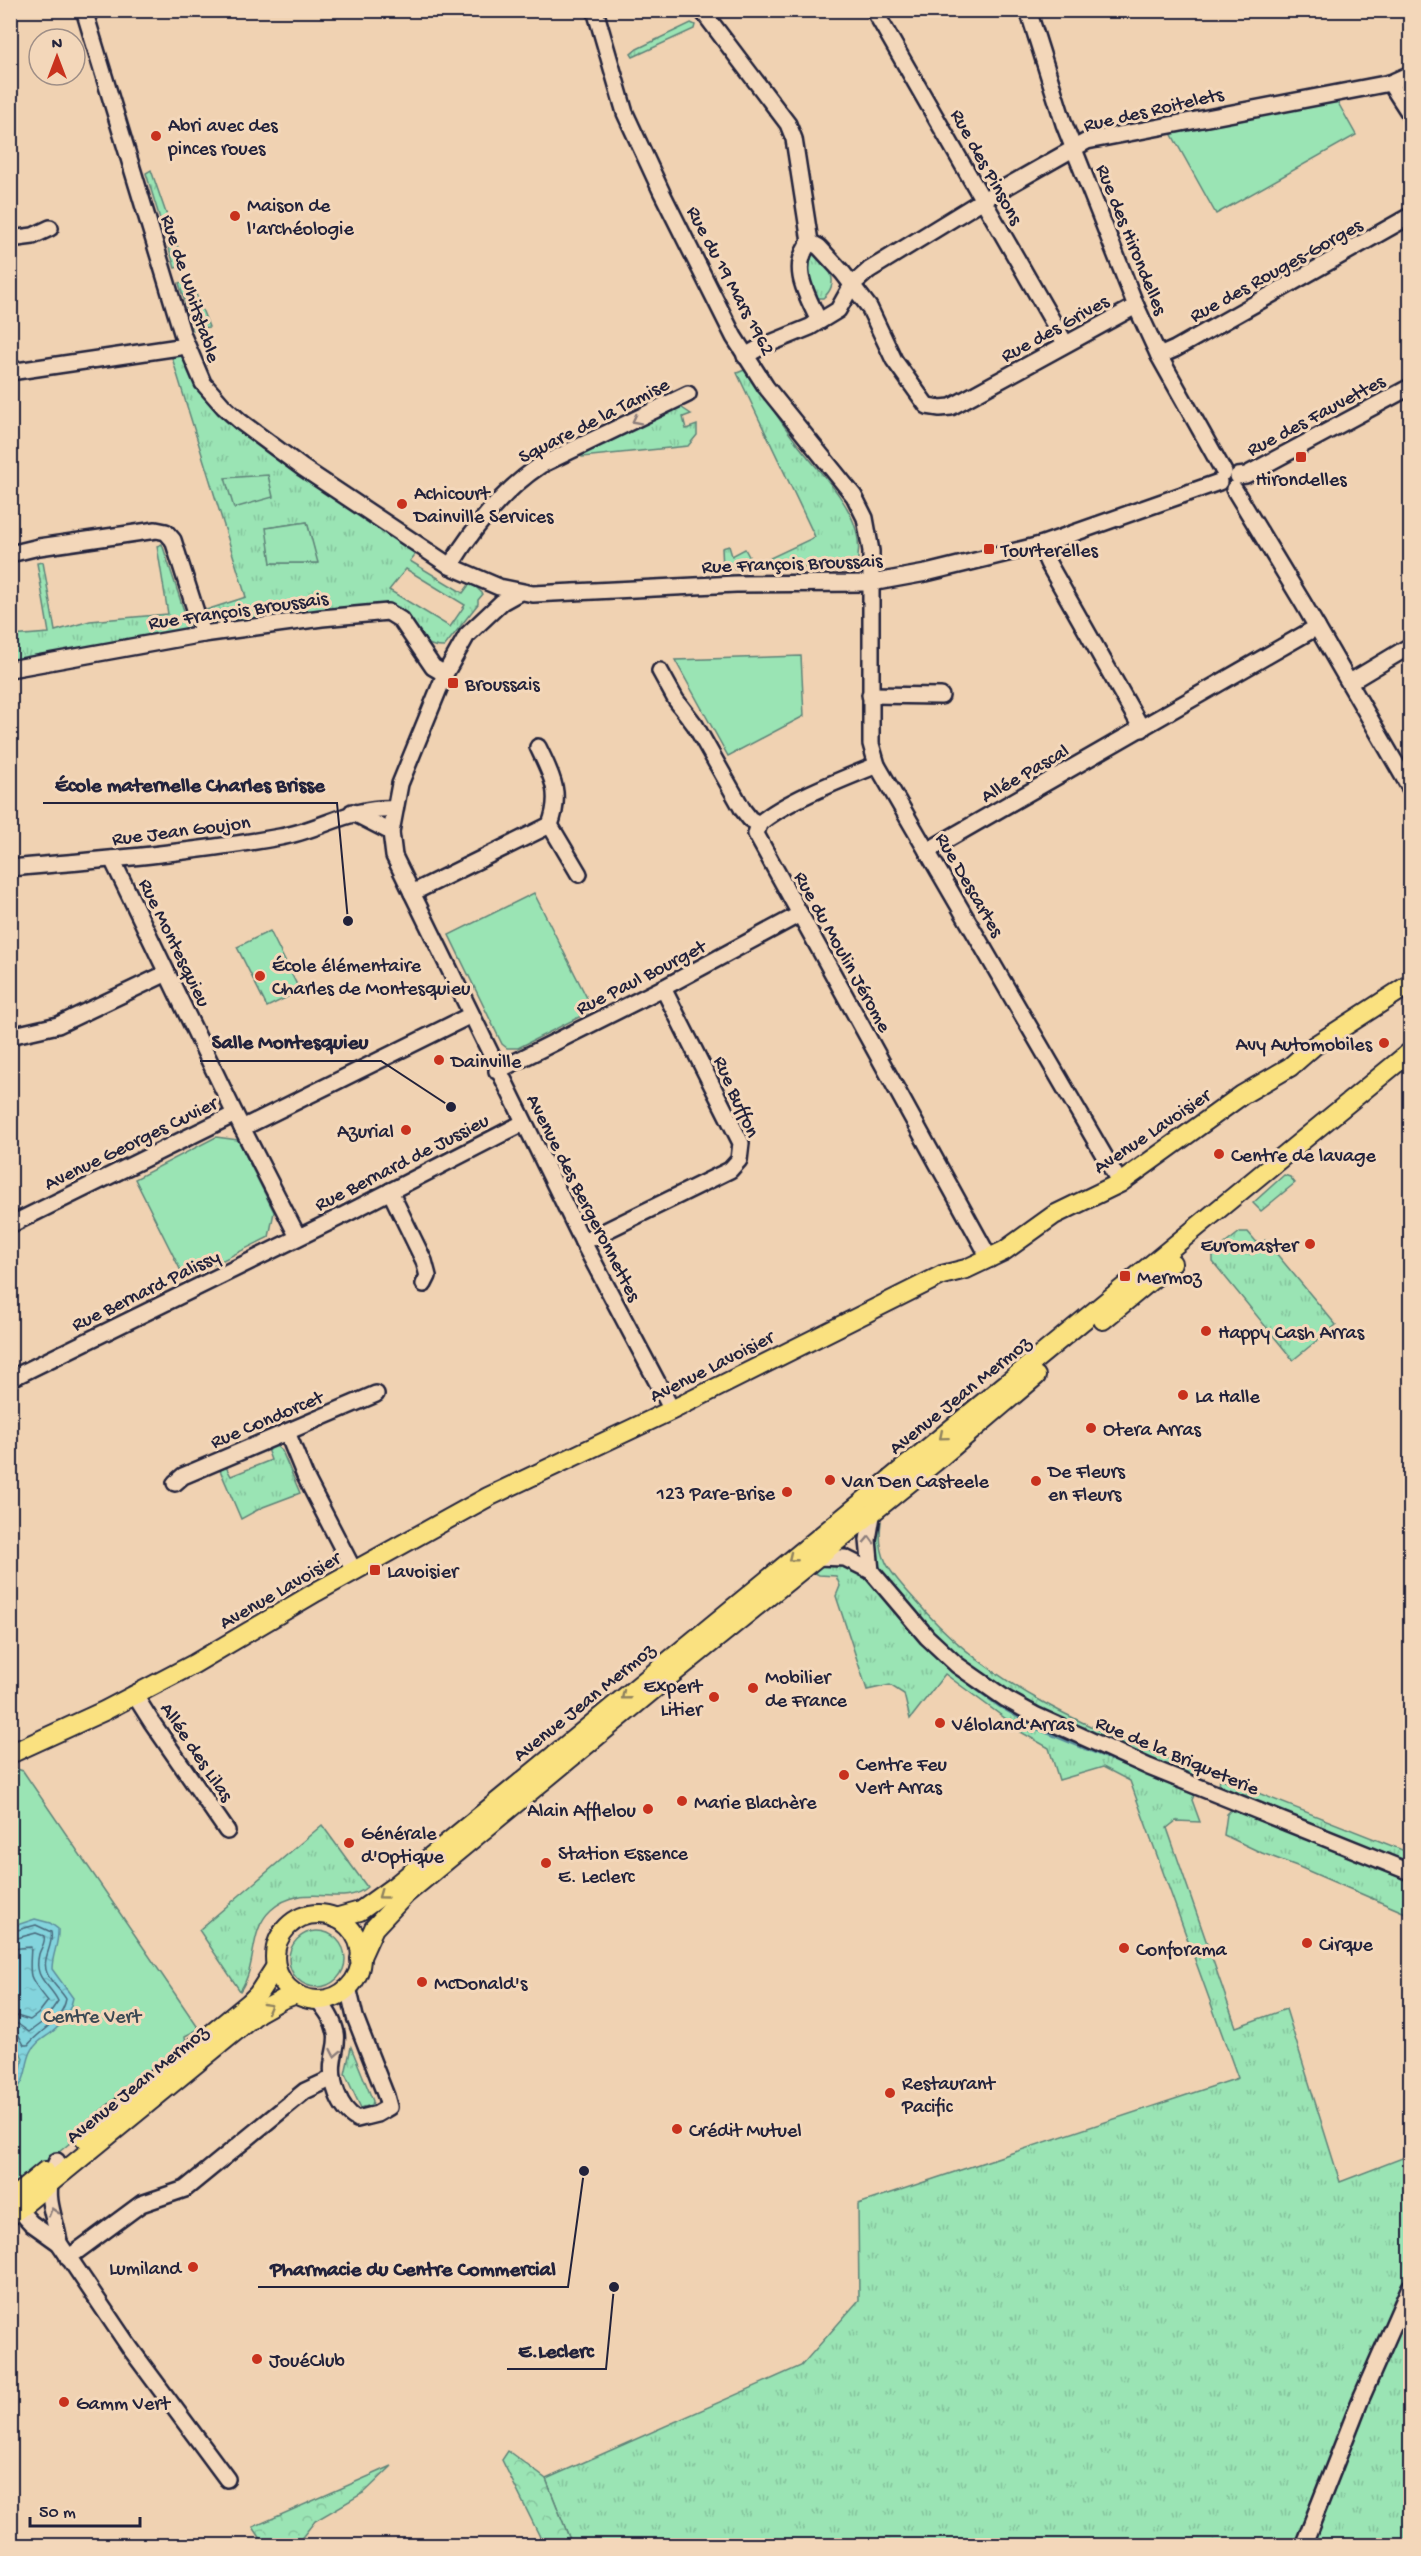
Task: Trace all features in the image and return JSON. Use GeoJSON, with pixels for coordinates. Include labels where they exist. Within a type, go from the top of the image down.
{"type":"FeatureCollection","features":[{"type":"Feature","properties":{"kind":"main road","name":"Avenue Lavoisier"},"geometry":{"type":"LineString","coordinates":[[10,1754],[104,1711],[194,1664],[354,1571],[488,1497],[672,1410],[942,1275],[966,1269],[990,1259],[1054,1215],[1120,1183],[1242,1095],[1290,1067],[1314,1046],[1410,984]]}},
{"type":"Feature","properties":{"kind":"main road","name":"Avenue Jean Mermoz"},"geometry":{"type":"LineString","coordinates":[[335,1918],[360,1911],[396,1885],[1410,1052]]}},
{"type":"Feature","properties":{"kind":"main road","name":"Avenue Jean Mermoz"},"geometry":{"type":"LineString","coordinates":[[360,1959],[374,1928],[403,1896],[815,1557],[935,1462],[1084,1336],[1410,1068]]}},
{"type":"Feature","properties":{"kind":"main road"},"geometry":{"type":"LineString","coordinates":[[317,1915],[335,1918],[354,1935],[360,1959],[357,1975],[348,1987],[339,1994],[318,2000],[296,1994],[283,1982],[276,1966],[276,1947],[279,1938],[291,1924],[307,1916],[317,1915]]}},
{"type":"Feature","properties":{"kind":"main road","name":"Avenue Jean Mermoz"},"geometry":{"type":"LineString","coordinates":[[13,2209],[57,2162],[249,2003],[258,1994],[276,1966]]}},
{"type":"Feature","properties":{"kind":"main road","name":"Avenue Jean Mermoz"},"geometry":{"type":"LineString","coordinates":[[13,2209],[51,2182],[258,2013],[296,1994]]}},
{"type":"Feature","properties":{"kind":"street","name":"Rue de Whitstable"},"geometry":{"type":"LineString","coordinates":[[84,10],[186,346],[203,383],[241,422],[303,468],[450,566],[499,587],[520,592]]}},
{"type":"Feature","properties":{"kind":"street","name":"Rue du 19 Mars 1962"},"geometry":{"type":"LineString","coordinates":[[595,10],[625,113],[711,295],[745,356],[766,387],[860,506],[871,551],[871,583]]}},
{"type":"Feature","properties":{"kind":"street","name":"Rue des Pinsons"},"geometry":{"type":"LineString","coordinates":[[874,10],[1065,343]]}},
{"type":"Feature","properties":{"kind":"street","name":"Rue des Hirondelles"},"geometry":{"type":"LineString","coordinates":[[1028,10],[1060,113],[1136,306],[1159,356],[1410,788]]}},
{"type":"Feature","properties":{"kind":"street"},"geometry":{"type":"LineString","coordinates":[[704,13],[788,124],[794,139],[810,242],[826,255],[852,285],[838,310],[745,356]]}},
{"type":"Feature","properties":{"kind":"street","name":"Rue des Roitelets"},"geometry":{"type":"LineString","coordinates":[[852,285],[869,270],[924,235],[1087,141],[1390,83],[1410,74]]}},
{"type":"Feature","properties":{"kind":"street"},"geometry":{"type":"LineString","coordinates":[[1390,83],[1410,114]]}},
{"type":"Feature","properties":{"kind":"street","name":"Rue des Rouges-Gorges"},"geometry":{"type":"LineString","coordinates":[[1159,356],[1174,350],[1410,216]]}},
{"type":"Feature","properties":{"kind":"street"},"geometry":{"type":"LineString","coordinates":[[10,239],[33,236],[50,228]]}},
{"type":"Feature","properties":{"kind":"street"},"geometry":{"type":"LineString","coordinates":[[810,242],[804,250],[799,274],[819,321]]}},
{"type":"Feature","properties":{"kind":"street","name":"Rue des Grives"},"geometry":{"type":"LineString","coordinates":[[852,285],[869,307],[894,360],[927,406],[940,408],[951,407],[1136,306]]}},
{"type":"Feature","properties":{"kind":"street"},"geometry":{"type":"LineString","coordinates":[[10,372],[186,346]]}},
{"type":"Feature","properties":{"kind":"street","name":"Rue des Fauvettes"},"geometry":{"type":"LineString","coordinates":[[1061,538],[1246,475],[1410,387]]}},
{"type":"Feature","properties":{"kind":"street","name":"Square de la Tamise"},"geometry":{"type":"LineString","coordinates":[[450,566],[485,515],[524,476],[687,393]]}},
{"type":"Feature","properties":{"kind":"street"},"geometry":{"type":"LineString","coordinates":[[10,554],[39,547],[156,530],[166,532],[173,540],[203,634]]}},
{"type":"Feature","properties":{"kind":"street","name":"Rue François Broussais"},"geometry":{"type":"LineString","coordinates":[[520,592],[545,594],[736,584],[871,583],[944,569],[1061,538]]}},
{"type":"Feature","properties":{"kind":"street"},"geometry":{"type":"LineString","coordinates":[[1040,545],[1142,729]]}},
{"type":"Feature","properties":{"kind":"street","name":"Rue Descartes"},"geometry":{"type":"LineString","coordinates":[[871,583],[871,744],[877,765],[1120,1183]]}},
{"type":"Feature","properties":{"kind":"street","name":"Avenue des Bergeronnettes"},"geometry":{"type":"LineString","coordinates":[[520,592],[502,602],[467,635],[445,674],[400,784],[391,832],[394,856],[523,1123],[672,1410]]}},
{"type":"Feature","properties":{"kind":"street","name":"Rue François Broussais"},"geometry":{"type":"LineString","coordinates":[[10,669],[203,634],[322,618],[388,612],[401,620],[433,667],[445,674]]}},
{"type":"Feature","properties":{"kind":"street","name":"Allée Pascal"},"geometry":{"type":"LineString","coordinates":[[927,851],[1317,627]]}},
{"type":"Feature","properties":{"kind":"street"},"geometry":{"type":"LineString","coordinates":[[1350,682],[1410,646]]}},
{"type":"Feature","properties":{"kind":"street"},"geometry":{"type":"LineString","coordinates":[[660,671],[676,700],[695,725],[743,810],[750,819],[759,824],[790,805],[877,765]]}},
{"type":"Feature","properties":{"kind":"street"},"geometry":{"type":"LineString","coordinates":[[870,695],[941,696]]}},
{"type":"Feature","properties":{"kind":"street"},"geometry":{"type":"LineString","coordinates":[[412,893],[550,825],[556,810],[554,781],[538,747]]}},
{"type":"Feature","properties":{"kind":"street","name":"Rue Jean Goujon"},"geometry":{"type":"LineString","coordinates":[[10,868],[112,859],[300,834],[352,812],[374,807],[395,808]]}},
{"type":"Feature","properties":{"kind":"street"},"geometry":{"type":"LineString","coordinates":[[352,812],[391,832]]}},
{"type":"Feature","properties":{"kind":"street","name":"Rue du Moulin Jérome"},"geometry":{"type":"LineString","coordinates":[[759,824],[756,834],[990,1259]]}},
{"type":"Feature","properties":{"kind":"street"},"geometry":{"type":"LineString","coordinates":[[550,825],[579,874]]}},
{"type":"Feature","properties":{"kind":"street","name":"Rue Montesquieu"},"geometry":{"type":"LineString","coordinates":[[112,859],[235,1114],[298,1237]]}},
{"type":"Feature","properties":{"kind":"street","name":"Rue Paul Bourget"},"geometry":{"type":"LineString","coordinates":[[497,1071],[663,988],[800,914]]}},
{"type":"Feature","properties":{"kind":"street"},"geometry":{"type":"LineString","coordinates":[[10,1036],[58,1025],[167,973]]}},
{"type":"Feature","properties":{"kind":"street","name":"Rue Buffon"},"geometry":{"type":"LineString","coordinates":[[583,1242],[730,1170],[739,1160],[741,1143],[663,988]]}},
{"type":"Feature","properties":{"kind":"street"},"geometry":{"type":"LineString","coordinates":[[242,1128],[471,1015]]}},
{"type":"Feature","properties":{"kind":"street","name":"Avenue Georges Cuvier"},"geometry":{"type":"LineString","coordinates":[[10,1225],[235,1114]]}},
{"type":"Feature","properties":{"kind":"street","name":"Rue Bernard de Jussieu"},"geometry":{"type":"LineString","coordinates":[[298,1237],[523,1123]]}},
{"type":"Feature","properties":{"kind":"street"},"geometry":{"type":"LineString","coordinates":[[390,1191],[424,1261],[428,1276],[424,1284]]}},
{"type":"Feature","properties":{"kind":"street","name":"Rue Bernard Palissy"},"geometry":{"type":"LineString","coordinates":[[10,1378],[298,1237]]}},
{"type":"Feature","properties":{"kind":"street","name":"Rue Condorcet"},"geometry":{"type":"LineString","coordinates":[[175,1483],[183,1476],[376,1394]]}},
{"type":"Feature","properties":{"kind":"street"},"geometry":{"type":"LineString","coordinates":[[287,1432],[304,1476],[354,1571]]}},
{"type":"Feature","properties":{"kind":"street"},"geometry":{"type":"LineString","coordinates":[[871,1571],[868,1540],[873,1510]]}},
{"type":"Feature","properties":{"kind":"street"},"geometry":{"type":"LineString","coordinates":[[815,1557],[845,1558],[871,1571]]}},
{"type":"Feature","properties":{"kind":"street","name":"Rue de la Briqueterie"},"geometry":{"type":"LineString","coordinates":[[871,1571],[912,1621],[944,1654],[1006,1699],[1058,1726],[1142,1764],[1410,1872]]}},
{"type":"Feature","properties":{"kind":"street","name":"Allée des Lilas"},"geometry":{"type":"LineString","coordinates":[[135,1694],[227,1831]]}},
{"type":"Feature","properties":{"kind":"street"},"geometry":{"type":"LineString","coordinates":[[318,2000],[330,2014],[337,2034],[333,2078],[344,2108],[357,2119],[377,2114],[389,2107],[355,2017],[348,1987]]}},
{"type":"Feature","properties":{"kind":"street"},"geometry":{"type":"LineString","coordinates":[[68,2258],[141,2204],[185,2189],[305,2091],[333,2078]]}},
{"type":"Feature","properties":{"kind":"street"},"geometry":{"type":"LineString","coordinates":[[51,2182],[47,2193],[56,2222],[59,2243],[130,2348],[227,2479]]}},
{"type":"Feature","properties":{"kind":"street"},"geometry":{"type":"LineString","coordinates":[[13,2209],[59,2243]]}},
{"type":"Feature","properties":{"kind":"street"},"geometry":{"type":"LineString","coordinates":[[1303,2546],[1360,2401],[1410,2287]]}},
{"type":"Feature","properties":{"kind":"green space"},"geometry":{"type":"Polygon","coordinates":[[[691,23],[695,25],[694,29],[633,57],[631,54],[637,49],[691,23]]]}},
{"type":"Feature","properties":{"kind":"green space"},"geometry":{"type":"Polygon","coordinates":[[[1337,101],[1356,135],[1216,214],[1171,133],[1337,101]]]}},
{"type":"Feature","properties":{"kind":"green space"},"geometry":{"type":"Polygon","coordinates":[[[151,170],[184,265],[175,268],[146,173],[151,170]]]}},
{"type":"Feature","properties":{"kind":"green space"},"geometry":{"type":"Polygon","coordinates":[[[816,252],[829,269],[832,281],[823,298],[818,298],[811,291],[804,263],[810,253],[816,252]]]}},
{"type":"Feature","properties":{"kind":"green space"},"geometry":{"type":"Polygon","coordinates":[[[190,279],[209,327],[193,330],[179,283],[190,279]]]}},
{"type":"Feature","properties":{"kind":"green space"},"geometry":{"type":"Polygon","coordinates":[[[186,346],[224,407],[422,546],[410,561],[463,593],[471,582],[483,594],[478,604],[444,647],[427,643],[407,617],[389,605],[219,625],[208,621],[203,611],[246,597],[169,348],[186,346]],[[307,522],[267,528],[271,563],[317,563],[307,522]],[[406,569],[389,590],[450,627],[465,605],[406,569]]]}},
{"type":"Feature","properties":{"kind":"green space"},"geometry":{"type":"Polygon","coordinates":[[[747,369],[785,428],[843,501],[857,532],[859,549],[856,567],[723,569],[722,548],[729,546],[732,556],[745,549],[752,562],[764,561],[815,537],[737,373],[747,369]]]}},
{"type":"Feature","properties":{"kind":"green space"},"geometry":{"type":"Polygon","coordinates":[[[679,406],[691,414],[683,417],[686,429],[697,425],[697,435],[688,446],[582,457],[579,454],[679,406]]]}},
{"type":"Feature","properties":{"kind":"green space"},"geometry":{"type":"Polygon","coordinates":[[[268,475],[273,497],[234,508],[225,478],[268,475]]]}},
{"type":"Feature","properties":{"kind":"green space"},"geometry":{"type":"Polygon","coordinates":[[[307,522],[318,563],[271,563],[266,528],[307,522]]]}},
{"type":"Feature","properties":{"kind":"green space"},"geometry":{"type":"Polygon","coordinates":[[[162,544],[184,611],[190,610],[191,622],[184,631],[11,662],[11,636],[49,633],[37,563],[43,562],[55,631],[90,621],[168,614],[157,546],[162,544]]]}},
{"type":"Feature","properties":{"kind":"green space"},"geometry":{"type":"Polygon","coordinates":[[[801,656],[804,716],[728,756],[675,660],[801,656]]]}},
{"type":"Feature","properties":{"kind":"green space"},"geometry":{"type":"Polygon","coordinates":[[[534,893],[593,1010],[518,1048],[507,1048],[502,1044],[449,935],[534,893]]]}},
{"type":"Feature","properties":{"kind":"green space"},"geometry":{"type":"Polygon","coordinates":[[[270,931],[300,991],[267,1007],[237,947],[270,931]]]}},
{"type":"Feature","properties":{"kind":"green space"},"geometry":{"type":"Polygon","coordinates":[[[216,1137],[238,1140],[274,1212],[269,1237],[185,1279],[135,1179],[216,1137]]]}},
{"type":"Feature","properties":{"kind":"green space"},"geometry":{"type":"Polygon","coordinates":[[[1284,1175],[1290,1177],[1295,1183],[1261,1211],[1253,1203],[1284,1175]]]}},
{"type":"Feature","properties":{"kind":"green space"},"geometry":{"type":"Polygon","coordinates":[[[1240,1232],[1248,1232],[1259,1245],[1265,1240],[1336,1325],[1293,1360],[1213,1262],[1213,1253],[1240,1232]]]}},
{"type":"Feature","properties":{"kind":"green space"},"geometry":{"type":"Polygon","coordinates":[[[276,1446],[282,1451],[300,1493],[263,1507],[241,1519],[220,1470],[226,1467],[231,1476],[271,1460],[267,1449],[276,1446]]]}},
{"type":"Feature","properties":{"kind":"green space"},"geometry":{"type":"Polygon","coordinates":[[[881,1522],[881,1547],[893,1574],[945,1632],[976,1659],[1045,1703],[1082,1722],[1198,1770],[1198,1786],[1192,1800],[1200,1822],[1176,1821],[1167,1828],[1236,2027],[1286,2009],[1340,2182],[1410,2155],[1410,2545],[572,2545],[546,2479],[801,2366],[859,2300],[858,2204],[1238,2078],[1130,1781],[1103,1767],[1059,1780],[1049,1748],[1012,1727],[1010,1722],[945,1674],[910,1719],[904,1694],[890,1685],[867,1690],[836,1596],[840,1586],[836,1576],[819,1575],[803,1567],[815,1557],[870,1570],[870,1528],[881,1522]]]}},
{"type":"Feature","properties":{"kind":"green space","name":"Centre Vert"},"geometry":{"type":"Polygon","coordinates":[[[11,1767],[23,1771],[199,2029],[185,2036],[186,2046],[141,2085],[128,2089],[111,2102],[112,2108],[11,2192],[11,1767]]]}},
{"type":"Feature","properties":{"kind":"green space"},"geometry":{"type":"Polygon","coordinates":[[[1220,1778],[1410,1853],[1410,1863],[1232,1792],[1219,1786],[1220,1778]]]}},
{"type":"Feature","properties":{"kind":"green space"},"geometry":{"type":"Polygon","coordinates":[[[1236,1805],[1410,1878],[1410,1915],[1224,1835],[1227,1814],[1236,1805]]]}},
{"type":"Feature","properties":{"kind":"green space"},"geometry":{"type":"Polygon","coordinates":[[[322,1825],[367,1887],[346,1896],[296,1897],[284,1901],[271,1910],[259,1928],[246,1981],[240,1991],[199,1930],[322,1825]]]}},
{"type":"Feature","properties":{"kind":"green space"},"geometry":{"type":"Polygon","coordinates":[[[311,1931],[323,1931],[333,1935],[341,1943],[345,1959],[341,1975],[333,1983],[323,1987],[311,1987],[301,1983],[293,1975],[289,1965],[289,1953],[293,1943],[301,1935],[311,1931]]]}},
{"type":"Feature","properties":{"kind":"green space"},"geometry":{"type":"Polygon","coordinates":[[[351,2047],[373,2101],[372,2105],[361,2108],[345,2074],[351,2047]]]}},
{"type":"Feature","properties":{"kind":"green space"},"geometry":{"type":"Polygon","coordinates":[[[508,2451],[546,2479],[572,2545],[544,2545],[502,2460],[508,2451]]]}},
{"type":"Feature","properties":{"kind":"green space"},"geometry":{"type":"Polygon","coordinates":[[[392,2466],[365,2492],[315,2521],[296,2545],[265,2545],[253,2527],[392,2466]]]}},
{"type":"Feature","properties":{"kind":"water"},"geometry":{"type":"Polygon","coordinates":[[[35,1919],[50,1923],[58,1929],[52,1969],[73,1998],[62,2021],[33,2049],[23,2080],[11,2093],[11,2084],[21,2068],[23,2058],[11,2033],[11,1927],[35,1919]]]}},
{"type":"Feature","properties":{"kind":"waterway"},"geometry":{"type":"LineString","coordinates":[[972,1685],[999,1705],[1040,1729],[1182,1788]]}},
{"type":"Feature","properties":{"kind":"waterway"},"geometry":{"type":"LineString","coordinates":[[1232,1808],[1330,1848]]}},
{"type":"Feature","properties":{"kind":"waterway"},"geometry":{"type":"LineString","coordinates":[[1401,1877],[1410,1880]]}},
{"type":"Feature","properties":{"kind":"place","name":"Abri avec des pinces roues"},"geometry":{"type":"Point","coordinates":[156,136]}},
{"type":"Feature","properties":{"kind":"place","name":"Maison de l'archéologie"},"geometry":{"type":"Point","coordinates":[235,216]}},
{"type":"Feature","properties":{"kind":"place","name":"Hirondelles"},"geometry":{"type":"Point","coordinates":[1301,457]}},
{"type":"Feature","properties":{"kind":"place","name":"Achicourt Dainville Services"},"geometry":{"type":"Point","coordinates":[402,504]}},
{"type":"Feature","properties":{"kind":"place","name":"Tourterelles"},"geometry":{"type":"Point","coordinates":[989,549]}},
{"type":"Feature","properties":{"kind":"place","name":"Broussais"},"geometry":{"type":"Point","coordinates":[453,683]}},
{"type":"Feature","properties":{"kind":"place","name":"École maternelle Charles Brisse"},"geometry":{"type":"Point","coordinates":[348,921]}},
{"type":"Feature","properties":{"kind":"place","name":"École élémentaire Charles de Montesquieu"},"geometry":{"type":"Point","coordinates":[260,976]}},
{"type":"Feature","properties":{"kind":"place","name":"Avy Automobiles"},"geometry":{"type":"Point","coordinates":[1384,1043]}},
{"type":"Feature","properties":{"kind":"place","name":"Dainville"},"geometry":{"type":"Point","coordinates":[439,1060]}},
{"type":"Feature","properties":{"kind":"place","name":"Salle Montesquieu"},"geometry":{"type":"Point","coordinates":[451,1107]}},
{"type":"Feature","properties":{"kind":"place","name":"Azurial"},"geometry":{"type":"Point","coordinates":[406,1130]}},
{"type":"Feature","properties":{"kind":"place","name":"Centre de lavage"},"geometry":{"type":"Point","coordinates":[1219,1154]}},
{"type":"Feature","properties":{"kind":"place","name":"Euromaster"},"geometry":{"type":"Point","coordinates":[1310,1244]}},
{"type":"Feature","properties":{"kind":"place","name":"Mermoz"},"geometry":{"type":"Point","coordinates":[1125,1276]}},
{"type":"Feature","properties":{"kind":"place","name":"Happy Cash Arras"},"geometry":{"type":"Point","coordinates":[1206,1331]}},
{"type":"Feature","properties":{"kind":"place","name":"La Halle"},"geometry":{"type":"Point","coordinates":[1183,1395]}},
{"type":"Feature","properties":{"kind":"place","name":"Otera Arras"},"geometry":{"type":"Point","coordinates":[1091,1428]}},
{"type":"Feature","properties":{"kind":"place","name":"Van Den Casteele"},"geometry":{"type":"Point","coordinates":[830,1480]}},
{"type":"Feature","properties":{"kind":"place","name":"De Fleurs en Fleurs"},"geometry":{"type":"Point","coordinates":[1036,1481]}},
{"type":"Feature","properties":{"kind":"place","name":"123 Pare-Brise"},"geometry":{"type":"Point","coordinates":[787,1492]}},
{"type":"Feature","properties":{"kind":"place","name":"Lavoisier"},"geometry":{"type":"Point","coordinates":[375,1570]}},
{"type":"Feature","properties":{"kind":"place","name":"Mobilier de France"},"geometry":{"type":"Point","coordinates":[753,1688]}},
{"type":"Feature","properties":{"kind":"place","name":"Expert Litier"},"geometry":{"type":"Point","coordinates":[714,1697]}},
{"type":"Feature","properties":{"kind":"place","name":"Véloland Arras"},"geometry":{"type":"Point","coordinates":[940,1723]}},
{"type":"Feature","properties":{"kind":"place","name":"Centre Feu Vert Arras"},"geometry":{"type":"Point","coordinates":[844,1775]}},
{"type":"Feature","properties":{"kind":"place","name":"Marie Blachère"},"geometry":{"type":"Point","coordinates":[682,1801]}},
{"type":"Feature","properties":{"kind":"place","name":"Alain Afflelou"},"geometry":{"type":"Point","coordinates":[648,1809]}},
{"type":"Feature","properties":{"kind":"place","name":"Générale d'Optique"},"geometry":{"type":"Point","coordinates":[349,1843]}},
{"type":"Feature","properties":{"kind":"place","name":"Station Essence E. Leclerc"},"geometry":{"type":"Point","coordinates":[546,1863]}},
{"type":"Feature","properties":{"kind":"place","name":"Cirque"},"geometry":{"type":"Point","coordinates":[1307,1943]}},
{"type":"Feature","properties":{"kind":"place","name":"Conforama"},"geometry":{"type":"Point","coordinates":[1124,1948]}},
{"type":"Feature","properties":{"kind":"place","name":"McDonald's"},"geometry":{"type":"Point","coordinates":[422,1982]}},
{"type":"Feature","properties":{"kind":"place","name":"Restaurant Pacific"},"geometry":{"type":"Point","coordinates":[890,2093]}},
{"type":"Feature","properties":{"kind":"place","name":"Crédit Mutuel"},"geometry":{"type":"Point","coordinates":[677,2129]}},
{"type":"Feature","properties":{"kind":"place","name":"Pharmacie du Centre Commercial"},"geometry":{"type":"Point","coordinates":[584,2171]}},
{"type":"Feature","properties":{"kind":"place","name":"Lumiland"},"geometry":{"type":"Point","coordinates":[193,2267]}},
{"type":"Feature","properties":{"kind":"place","name":"E.Leclerc"},"geometry":{"type":"Point","coordinates":[614,2287]}},
{"type":"Feature","properties":{"kind":"place","name":"JouéClub"},"geometry":{"type":"Point","coordinates":[257,2359]}},
{"type":"Feature","properties":{"kind":"place","name":"Gamm Vert"},"geometry":{"type":"Point","coordinates":[64,2402]}}]}
